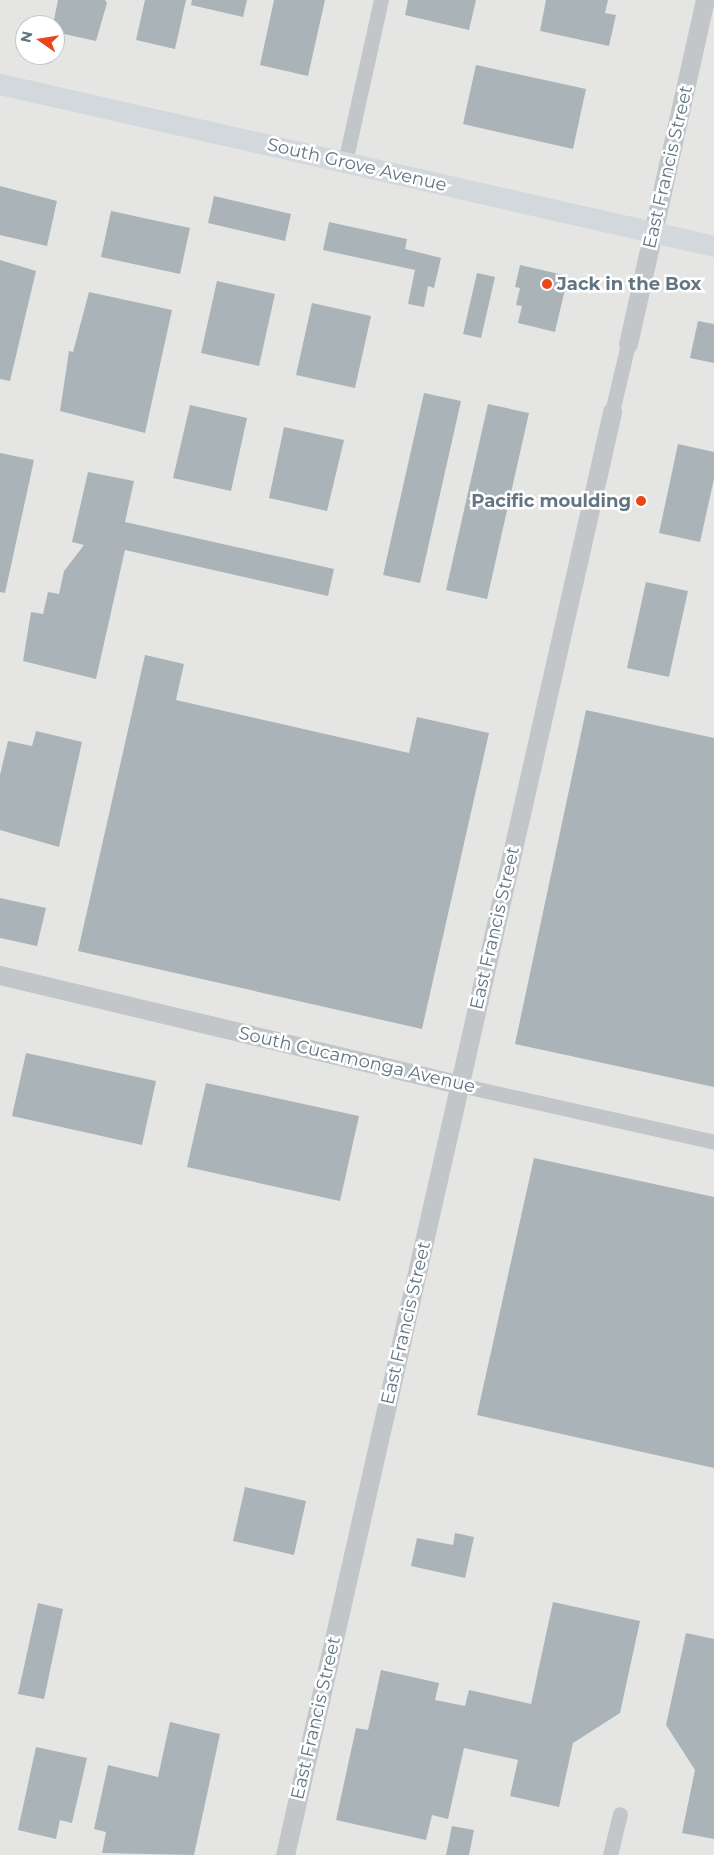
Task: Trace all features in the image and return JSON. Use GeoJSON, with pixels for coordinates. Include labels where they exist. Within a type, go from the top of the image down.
{"type":"FeatureCollection","features":[{"type":"Feature","properties":{"kind":"main road","name":"South Grove Avenue"},"geometry":{"type":"LineString","coordinates":[[0,84],[714,246]]}},
{"type":"Feature","properties":{"kind":"street"},"geometry":{"type":"LineString","coordinates":[[345,162],[381,0]]}},
{"type":"Feature","properties":{"kind":"street","name":"East Francis Street"},"geometry":{"type":"LineString","coordinates":[[285,1855],[705,0]]}},
{"type":"Feature","properties":{"kind":"street","name":"South Cucamonga Avenue"},"geometry":{"type":"LineString","coordinates":[[0,976],[460,1085],[714,1142]]}},
{"type":"Feature","properties":{"kind":"street"},"geometry":{"type":"LineString","coordinates":[[610,1855],[620,1814]]}},
{"type":"Feature","properties":{"kind":"shaded area"},"geometry":{"type":"Polygon","coordinates":[[[0,0],[714,0],[714,1855],[0,1855],[0,0]]]}},
{"type":"Feature","properties":{"kind":"building"},"geometry":{"type":"Polygon","coordinates":[[[58,0],[105,0],[107,3],[96,41],[65,34],[65,15],[55,15],[58,0]]]}},
{"type":"Feature","properties":{"kind":"building"},"geometry":{"type":"Polygon","coordinates":[[[145,0],[186,0],[175,49],[136,40],[145,0]]]}},
{"type":"Feature","properties":{"kind":"building"},"geometry":{"type":"Polygon","coordinates":[[[192,0],[247,0],[243,17],[191,5],[192,0]]]}},
{"type":"Feature","properties":{"kind":"building"},"geometry":{"type":"Polygon","coordinates":[[[274,0],[325,0],[308,76],[260,65],[274,0]]]}},
{"type":"Feature","properties":{"kind":"building"},"geometry":{"type":"Polygon","coordinates":[[[408,0],[476,0],[469,30],[405,15],[408,0]]]}},
{"type":"Feature","properties":{"kind":"building"},"geometry":{"type":"Polygon","coordinates":[[[546,0],[608,0],[605,13],[616,15],[609,46],[540,31],[546,0]]]}},
{"type":"Feature","properties":{"kind":"building"},"geometry":{"type":"Polygon","coordinates":[[[476,65],[586,89],[573,149],[463,124],[476,65]]]}},
{"type":"Feature","properties":{"kind":"building"},"geometry":{"type":"Polygon","coordinates":[[[0,186],[57,201],[47,246],[0,235],[0,186]]]}},
{"type":"Feature","properties":{"kind":"building"},"geometry":{"type":"Polygon","coordinates":[[[214,196],[291,214],[285,241],[208,223],[214,196]]]}},
{"type":"Feature","properties":{"kind":"building"},"geometry":{"type":"Polygon","coordinates":[[[111,211],[190,228],[180,274],[101,257],[111,211]]]}},
{"type":"Feature","properties":{"kind":"building"},"geometry":{"type":"Polygon","coordinates":[[[329,222],[407,239],[405,249],[441,258],[434,288],[428,286],[424,307],[408,304],[415,270],[323,250],[329,222]]]}},
{"type":"Feature","properties":{"kind":"building"},"geometry":{"type":"Polygon","coordinates":[[[0,260],[36,271],[10,381],[0,379],[0,260]]]}},
{"type":"Feature","properties":{"kind":"building"},"geometry":{"type":"Polygon","coordinates":[[[520,265],[568,276],[555,332],[518,323],[522,306],[516,305],[520,288],[515,287],[520,265]]]}},
{"type":"Feature","properties":{"kind":"building"},"geometry":{"type":"Polygon","coordinates":[[[477,273],[495,277],[481,338],[463,334],[477,273]]]}},
{"type":"Feature","properties":{"kind":"building"},"geometry":{"type":"Polygon","coordinates":[[[217,281],[275,294],[259,366],[201,353],[217,281]]]}},
{"type":"Feature","properties":{"kind":"building"},"geometry":{"type":"Polygon","coordinates":[[[89,292],[172,310],[145,433],[60,411],[69,351],[73,352],[89,292]]]}},
{"type":"Feature","properties":{"kind":"building"},"geometry":{"type":"Polygon","coordinates":[[[312,303],[371,316],[355,388],[296,375],[312,303]]]}},
{"type":"Feature","properties":{"kind":"building"},"geometry":{"type":"Polygon","coordinates":[[[698,321],[714,324],[714,363],[690,358],[698,321]]]}},
{"type":"Feature","properties":{"kind":"building"},"geometry":{"type":"Polygon","coordinates":[[[424,393],[461,401],[420,583],[383,575],[424,393]]]}},
{"type":"Feature","properties":{"kind":"building"},"geometry":{"type":"Polygon","coordinates":[[[488,404],[529,413],[487,599],[446,590],[488,404]]]}},
{"type":"Feature","properties":{"kind":"building"},"geometry":{"type":"Polygon","coordinates":[[[190,405],[247,418],[231,491],[173,478],[190,405]]]}},
{"type":"Feature","properties":{"kind":"building"},"geometry":{"type":"Polygon","coordinates":[[[284,427],[344,440],[327,511],[269,498],[284,427]]]}},
{"type":"Feature","properties":{"kind":"building"},"geometry":{"type":"Polygon","coordinates":[[[678,444],[714,452],[714,479],[700,542],[659,533],[678,444]]]}},
{"type":"Feature","properties":{"kind":"building"},"geometry":{"type":"Polygon","coordinates":[[[0,453],[34,460],[5,593],[0,592],[0,453]]]}},
{"type":"Feature","properties":{"kind":"building"},"geometry":{"type":"Polygon","coordinates":[[[88,472],[134,481],[125,522],[334,569],[328,596],[125,550],[96,679],[23,661],[31,612],[43,614],[48,592],[59,594],[64,571],[84,545],[72,542],[88,472]]]}},
{"type":"Feature","properties":{"kind":"building"},"geometry":{"type":"Polygon","coordinates":[[[646,582],[688,591],[669,677],[627,668],[646,582]]]}},
{"type":"Feature","properties":{"kind":"building"},"geometry":{"type":"Polygon","coordinates":[[[145,655],[184,664],[176,700],[409,753],[417,717],[489,733],[422,1029],[78,951],[145,655]]]}},
{"type":"Feature","properties":{"kind":"building"},"geometry":{"type":"Polygon","coordinates":[[[586,710],[714,738],[714,1087],[515,1044],[586,710]]]}},
{"type":"Feature","properties":{"kind":"building"},"geometry":{"type":"Polygon","coordinates":[[[36,731],[82,742],[59,847],[0,830],[0,775],[8,741],[32,746],[36,731]]]}},
{"type":"Feature","properties":{"kind":"building"},"geometry":{"type":"Polygon","coordinates":[[[0,898],[46,908],[37,946],[0,938],[0,898]]]}},
{"type":"Feature","properties":{"kind":"building"},"geometry":{"type":"Polygon","coordinates":[[[26,1053],[156,1081],[142,1145],[12,1116],[26,1053]]]}},
{"type":"Feature","properties":{"kind":"building"},"geometry":{"type":"Polygon","coordinates":[[[206,1083],[359,1116],[340,1201],[187,1167],[206,1083]]]}},
{"type":"Feature","properties":{"kind":"building"},"geometry":{"type":"Polygon","coordinates":[[[534,1158],[714,1197],[714,1468],[477,1415],[534,1158]]]}},
{"type":"Feature","properties":{"kind":"building"},"geometry":{"type":"Polygon","coordinates":[[[245,1487],[306,1501],[294,1555],[233,1541],[245,1487]]]}},
{"type":"Feature","properties":{"kind":"building"},"geometry":{"type":"Polygon","coordinates":[[[455,1533],[474,1537],[465,1578],[411,1566],[417,1538],[453,1545],[455,1533]]]}},
{"type":"Feature","properties":{"kind":"building"},"geometry":{"type":"Polygon","coordinates":[[[553,1602],[640,1621],[620,1713],[573,1743],[559,1807],[510,1796],[518,1760],[464,1748],[448,1819],[432,1815],[426,1840],[336,1820],[356,1728],[368,1730],[381,1670],[439,1683],[435,1700],[465,1706],[469,1690],[531,1704],[553,1602]]]}},
{"type":"Feature","properties":{"kind":"building"},"geometry":{"type":"Polygon","coordinates":[[[38,1603],[63,1609],[44,1699],[18,1694],[38,1603]]]}},
{"type":"Feature","properties":{"kind":"building"},"geometry":{"type":"Polygon","coordinates":[[[686,1633],[714,1639],[714,1839],[682,1833],[695,1770],[666,1725],[686,1633]]]}},
{"type":"Feature","properties":{"kind":"building"},"geometry":{"type":"Polygon","coordinates":[[[170,1722],[220,1734],[194,1855],[102,1853],[106,1832],[94,1829],[108,1765],[158,1777],[170,1722]]]}},
{"type":"Feature","properties":{"kind":"building"},"geometry":{"type":"Polygon","coordinates":[[[36,1747],[87,1758],[72,1823],[60,1820],[56,1839],[18,1830],[36,1747]]]}},
{"type":"Feature","properties":{"kind":"building"},"geometry":{"type":"Polygon","coordinates":[[[452,1826],[474,1830],[469,1855],[446,1855],[452,1826]]]}},
{"type":"Feature","properties":{"kind":"place","name":"Jack in the Box"},"geometry":{"type":"Point","coordinates":[547,284]}},
{"type":"Feature","properties":{"kind":"place","name":"Pacific moulding"},"geometry":{"type":"Point","coordinates":[641,501]}}]}
